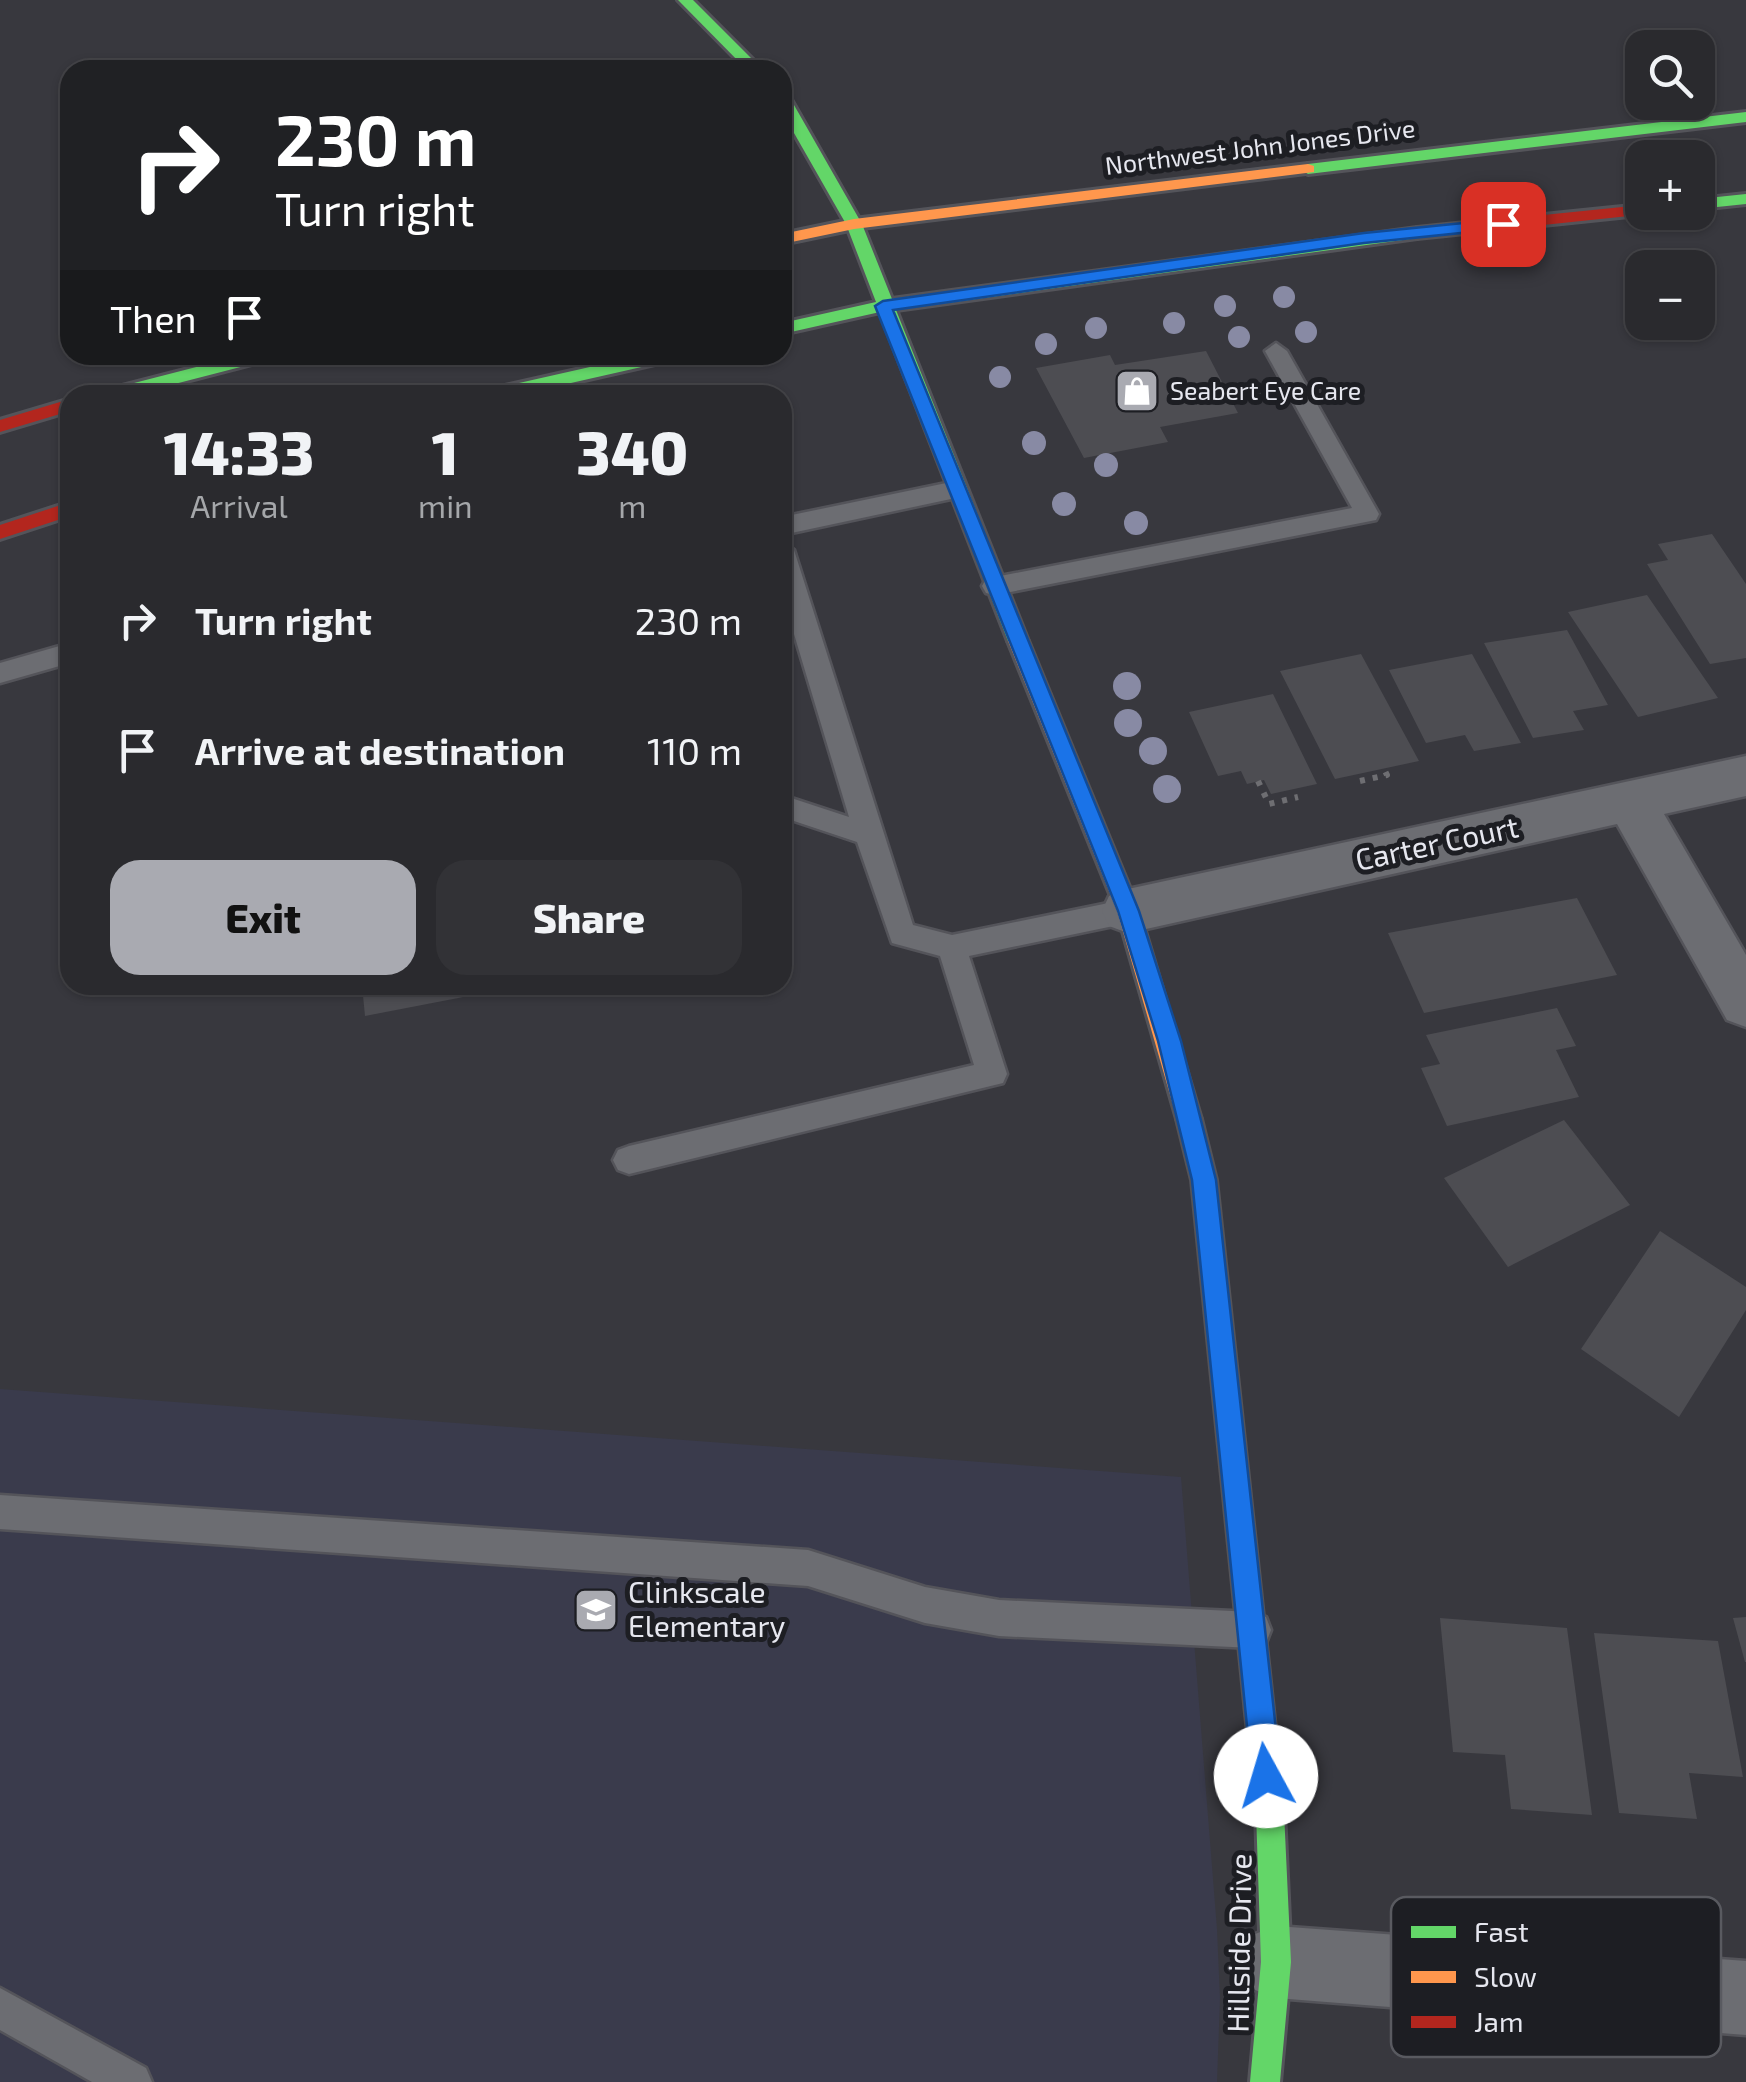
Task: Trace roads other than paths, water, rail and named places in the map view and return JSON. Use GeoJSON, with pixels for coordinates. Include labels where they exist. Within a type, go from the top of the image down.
{"type":"FeatureCollection","features":[{"type":"Feature","properties":{"kind":"main road"},"geometry":{"type":"LineString","coordinates":[[685,0],[745,60]]}},
{"type":"Feature","properties":{"kind":"main road","name":"Hillside Drive"},"geometry":{"type":"LineString","coordinates":[[792,114],[854,224],[956,490],[1128,911],[1170,1041],[1204,1180],[1270,1812],[1276,1962],[1265,2082]]}},
{"type":"Feature","properties":{"kind":"main road","name":"Northwest John Jones Drive"},"geometry":{"type":"LineString","coordinates":[[792,237],[854,224],[1746,117]]}},
{"type":"Feature","properties":{"kind":"main road"},"geometry":{"type":"LineString","coordinates":[[1715,202],[1740,200]]}},
{"type":"Feature","properties":{"kind":"main road"},"geometry":{"type":"LineString","coordinates":[[792,327],[883,306],[1364,238],[1625,212]]}},
{"type":"Feature","properties":{"kind":"main road"},"geometry":{"type":"LineString","coordinates":[[148,385],[225,365]]}},
{"type":"Feature","properties":{"kind":"main road"},"geometry":{"type":"LineString","coordinates":[[536,385],[624,365]]}},
{"type":"Feature","properties":{"kind":"main road"},"geometry":{"type":"LineString","coordinates":[[0,426],[60,408]]}},
{"type":"Feature","properties":{"kind":"main road"},"geometry":{"type":"LineString","coordinates":[[0,532],[60,512]]}},
{"type":"Feature","properties":{"kind":"street","name":"Carter Court"},"geometry":{"type":"LineString","coordinates":[[1128,911],[1746,776]]}},
{"type":"Feature","properties":{"kind":"street"},"geometry":{"type":"LineString","coordinates":[[1630,801],[1746,1004]]}},
{"type":"Feature","properties":{"kind":"street"},"geometry":{"type":"LineString","coordinates":[[1276,1962],[1391,1971]]}},
{"type":"Feature","properties":{"kind":"street"},"geometry":{"type":"LineString","coordinates":[[1721,1996],[1746,1998]]}},
{"type":"Feature","properties":{"kind":"lane"},"geometry":{"type":"LineString","coordinates":[[995,586],[1367,514],[1276,350]]}},
{"type":"Feature","properties":{"kind":"lane"},"geometry":{"type":"LineString","coordinates":[[792,524],[956,490]]}},
{"type":"Feature","properties":{"kind":"lane"},"geometry":{"type":"LineString","coordinates":[[792,583],[902,934],[952,947],[1128,911]]}},
{"type":"Feature","properties":{"kind":"lane"},"geometry":{"type":"LineString","coordinates":[[0,673],[60,656]]}},
{"type":"Feature","properties":{"kind":"lane"},"geometry":{"type":"LineString","coordinates":[[792,809],[868,835]]}},
{"type":"Feature","properties":{"kind":"lane"},"geometry":{"type":"LineString","coordinates":[[629,1160],[992,1074],[952,947]]}},
{"type":"Feature","properties":{"kind":"lane"},"geometry":{"type":"LineString","coordinates":[[0,1512],[808,1568],[925,1605],[999,1618],[1253,1630]]}},
{"type":"Feature","properties":{"kind":"lane"},"geometry":{"type":"LineString","coordinates":[[0,2008],[132,2082]]}},
{"type":"Feature","properties":{"kind":"place","name":"Seabert Eye Care"},"geometry":{"type":"Point","coordinates":[1137,391]}},
{"type":"Feature","properties":{"kind":"place","name":"Clinkscale Elementary"},"geometry":{"type":"Point","coordinates":[596,1610]}}]}
